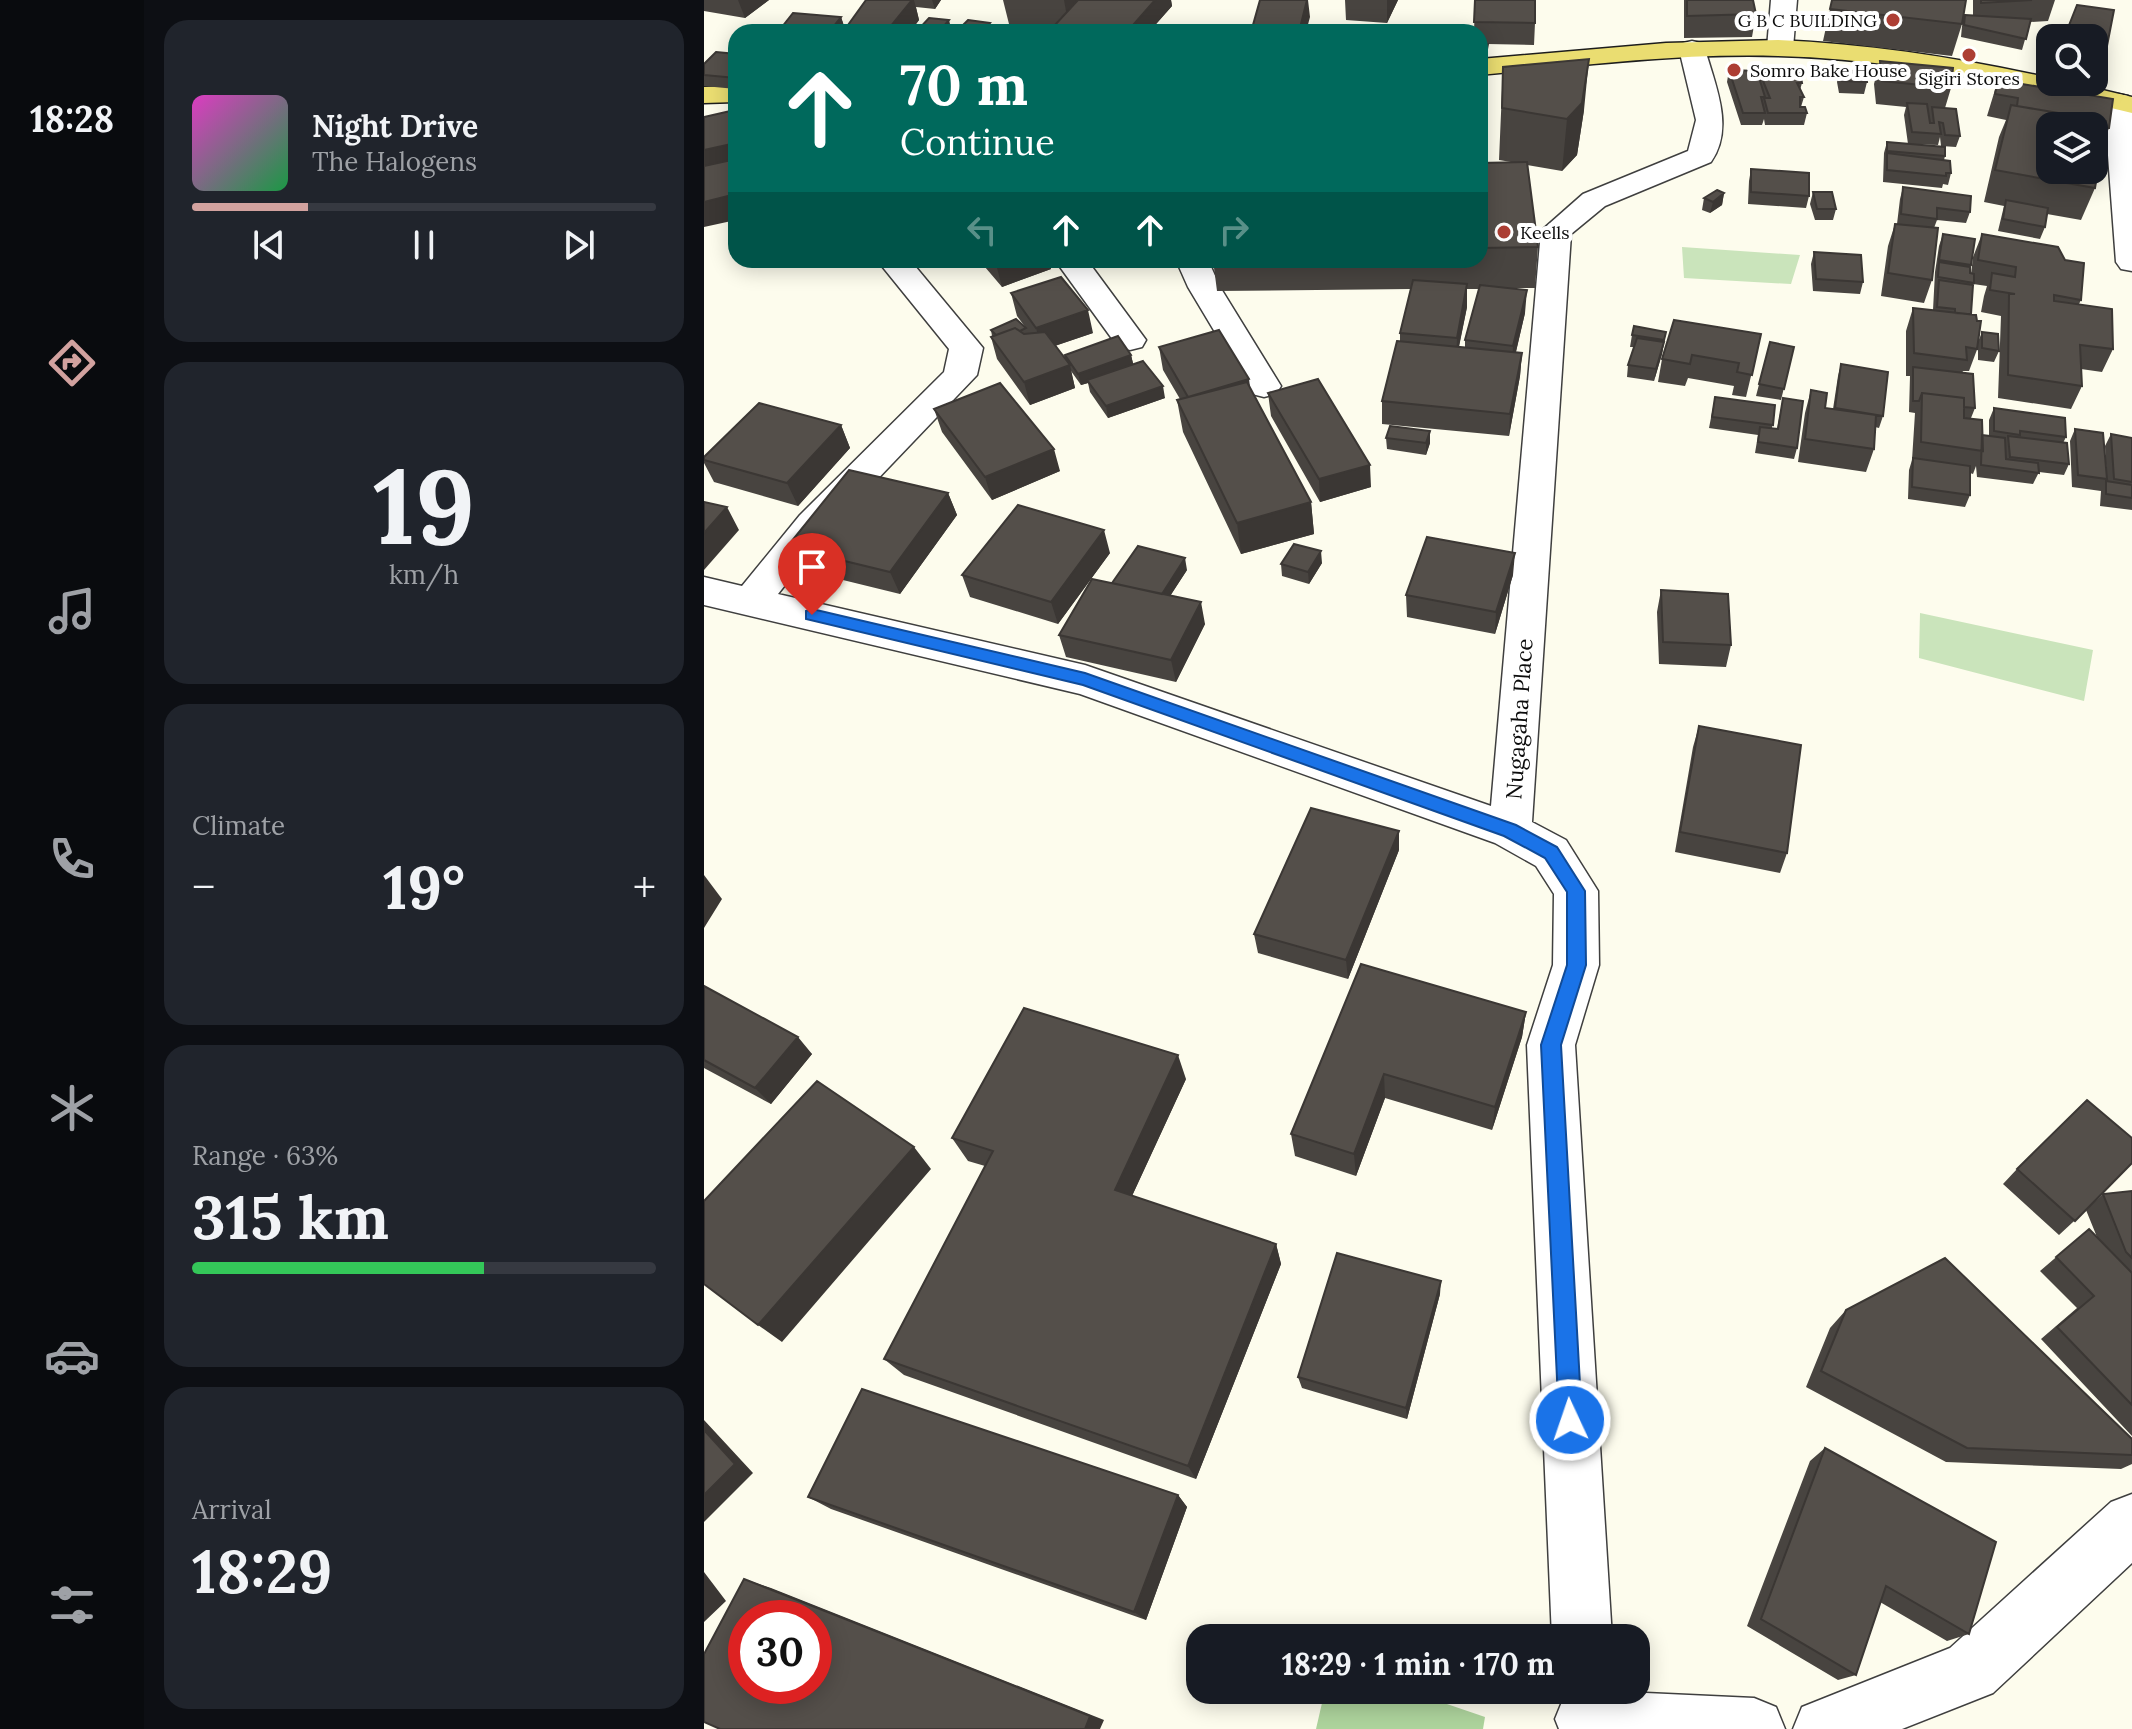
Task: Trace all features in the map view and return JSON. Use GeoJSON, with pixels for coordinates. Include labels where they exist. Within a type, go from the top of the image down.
{"type":"FeatureCollection","features":[{"type":"Feature","properties":{"kind":"main road"},"geometry":{"type":"LineString","coordinates":[[1488,66],[1692,49],[1780,48],[1915,61],[1990,73],[2125,103]]}},
{"type":"Feature","properties":{"kind":"main road"},"geometry":{"type":"LineString","coordinates":[[704,95],[728,94]]}},
{"type":"Feature","properties":{"kind":"street"},"geometry":{"type":"LineString","coordinates":[[1780,48],[1784,0]]}},
{"type":"Feature","properties":{"kind":"street","name":"Nugagaha Place"},"geometry":{"type":"LineString","coordinates":[[1581,1624],[1551,1045],[1576,965],[1576,891],[1551,853],[1510,831],[1556,231],[1594,200],[1701,156],[1710,120],[1692,49]]}},
{"type":"Feature","properties":{"kind":"street"},"geometry":{"type":"LineString","coordinates":[[2125,103],[2132,262]]}},
{"type":"Feature","properties":{"kind":"street"},"geometry":{"type":"LineString","coordinates":[[751,601],[813,524],[960,375],[966,348],[900,268]]}},
{"type":"Feature","properties":{"kind":"street"},"geometry":{"type":"LineString","coordinates":[[1077,268],[1130,340]]}},
{"type":"Feature","properties":{"kind":"street"},"geometry":{"type":"LineString","coordinates":[[1196,268],[1264,386]]}},
{"type":"Feature","properties":{"kind":"street"},"geometry":{"type":"LineString","coordinates":[[704,591],[1085,680],[1510,831]]}},
{"type":"Feature","properties":{"kind":"street"},"geometry":{"type":"LineString","coordinates":[[1824,1729],[1971,1671],[2132,1523]]}},
{"type":"Feature","properties":{"kind":"street"},"geometry":{"type":"LineString","coordinates":[[1585,1713],[1754,1729]]}},
{"type":"Feature","properties":{"kind":"green space"},"geometry":{"type":"Polygon","coordinates":[[[1682,247],[1800,255],[1791,284],[1684,278],[1682,247]]]}},
{"type":"Feature","properties":{"kind":"green space"},"geometry":{"type":"Polygon","coordinates":[[[1920,613],[2093,650],[2084,701],[1919,658],[1920,613]]]}},
{"type":"Feature","properties":{"kind":"green space"},"geometry":{"type":"Polygon","coordinates":[[[1322,1704],[1447,1704],[1485,1717],[1483,1729],[1316,1729],[1322,1704]]]}},
{"type":"Feature","properties":{"kind":"building"},"geometry":{"type":"Polygon","coordinates":[[[866,0],[912,0],[892,24],[849,24],[866,0]]]}},
{"type":"Feature","properties":{"kind":"building"},"geometry":{"type":"Polygon","coordinates":[[[1078,0],[1155,0],[1134,24],[1056,24],[1078,0]]]}},
{"type":"Feature","properties":{"kind":"building"},"geometry":{"type":"Polygon","coordinates":[[[1260,0],[1307,0],[1301,24],[1253,24],[1260,0]]]}},
{"type":"Feature","properties":{"kind":"building"},"geometry":{"type":"Polygon","coordinates":[[[1475,0],[1535,0],[1535,23],[1474,22],[1475,0]]]}},
{"type":"Feature","properties":{"kind":"building"},"geometry":{"type":"Polygon","coordinates":[[[1687,0],[1753,0],[1756,14],[1687,16],[1687,0]]]}},
{"type":"Feature","properties":{"kind":"building"},"geometry":{"type":"Polygon","coordinates":[[[1832,0],[1966,0],[1962,24],[1830,9],[1832,0]]]}},
{"type":"Feature","properties":{"kind":"building"},"geometry":{"type":"Polygon","coordinates":[[[1981,0],[2032,0],[1981,3],[1981,0]]]}},
{"type":"Feature","properties":{"kind":"building"},"geometry":{"type":"Polygon","coordinates":[[[2077,5],[2114,10],[2108,41],[2108,24],[2070,24],[2077,5]]]}},
{"type":"Feature","properties":{"kind":"building"},"geometry":{"type":"Polygon","coordinates":[[[793,13],[841,17],[835,24],[784,24],[793,13]]]}},
{"type":"Feature","properties":{"kind":"building"},"geometry":{"type":"Polygon","coordinates":[[[1965,15],[2031,19],[2026,39],[1964,25],[1965,15]]]}},
{"type":"Feature","properties":{"kind":"building"},"geometry":{"type":"Polygon","coordinates":[[[929,18],[949,20],[946,24],[923,24],[929,18]]]}},
{"type":"Feature","properties":{"kind":"building"},"geometry":{"type":"Polygon","coordinates":[[[968,20],[990,23],[989,24],[964,24],[968,20]]]}},
{"type":"Feature","properties":{"kind":"building"},"geometry":{"type":"Polygon","coordinates":[[[716,52],[728,53],[728,77],[704,75],[704,64],[716,52]]]}},
{"type":"Feature","properties":{"kind":"building"},"geometry":{"type":"Polygon","coordinates":[[[1589,59],[1582,103],[1567,119],[1502,108],[1503,67],[1589,59]]]}},
{"type":"Feature","properties":{"kind":"building"},"geometry":{"type":"Polygon","coordinates":[[[1880,61],[1953,68],[1951,88],[1882,81],[1880,61]]]}},
{"type":"Feature","properties":{"kind":"building"},"geometry":{"type":"Polygon","coordinates":[[[1729,70],[1757,71],[1765,97],[1761,97],[1765,113],[1743,113],[1729,70]]]}},
{"type":"Feature","properties":{"kind":"building"},"geometry":{"type":"Polygon","coordinates":[[[1840,70],[1866,72],[1867,82],[1842,81],[1840,70]]]}},
{"type":"Feature","properties":{"kind":"building"},"geometry":{"type":"Polygon","coordinates":[[[1759,71],[1800,71],[1802,83],[1797,83],[1804,97],[1800,97],[1800,107],[1805,107],[1807,113],[1768,113],[1764,98],[1770,98],[1759,71]]]}},
{"type":"Feature","properties":{"kind":"building"},"geometry":{"type":"Polygon","coordinates":[[[1998,80],[2036,86],[2036,96],[2113,99],[2109,128],[2108,112],[2053,112],[2017,106],[2018,98],[1995,94],[1998,80]]]}},
{"type":"Feature","properties":{"kind":"building"},"geometry":{"type":"Polygon","coordinates":[[[1907,103],[1927,104],[1930,123],[1934,123],[1932,107],[1956,109],[1960,136],[1945,135],[1943,123],[1939,122],[1941,134],[1912,132],[1907,103]]]}},
{"type":"Feature","properties":{"kind":"building"},"geometry":{"type":"Polygon","coordinates":[[[2011,105],[2053,112],[2036,112],[2036,177],[1995,170],[2011,105]]]}},
{"type":"Feature","properties":{"kind":"building"},"geometry":{"type":"Polygon","coordinates":[[[728,112],[728,145],[704,150],[704,117],[728,112]]]}},
{"type":"Feature","properties":{"kind":"building"},"geometry":{"type":"Polygon","coordinates":[[[1887,142],[1945,147],[1945,156],[1887,151],[1887,142]]]}},
{"type":"Feature","properties":{"kind":"building"},"geometry":{"type":"Polygon","coordinates":[[[1887,153],[1950,161],[1951,173],[1946,173],[1946,176],[1887,170],[1887,153]]]}},
{"type":"Feature","properties":{"kind":"building"},"geometry":{"type":"Polygon","coordinates":[[[728,161],[728,196],[704,202],[704,166],[728,161]]]}},
{"type":"Feature","properties":{"kind":"building"},"geometry":{"type":"Polygon","coordinates":[[[1527,162],[1538,247],[1488,248],[1488,163],[1527,162]]]}},
{"type":"Feature","properties":{"kind":"building"},"geometry":{"type":"Polygon","coordinates":[[[1751,169],[1809,173],[1809,196],[1751,192],[1751,169]]]}},
{"type":"Feature","properties":{"kind":"building"},"geometry":{"type":"Polygon","coordinates":[[[2073,184],[2096,184],[2095,188],[2073,184]]]}},
{"type":"Feature","properties":{"kind":"building"},"geometry":{"type":"Polygon","coordinates":[[[1903,187],[1971,196],[1970,212],[1937,208],[1937,219],[1901,214],[1903,187]]]}},
{"type":"Feature","properties":{"kind":"building"},"geometry":{"type":"Polygon","coordinates":[[[1717,190],[1724,193],[1713,202],[1704,198],[1717,190]]]}},
{"type":"Feature","properties":{"kind":"building"},"geometry":{"type":"Polygon","coordinates":[[[1813,192],[1832,192],[1836,209],[1817,209],[1813,192]]]}},
{"type":"Feature","properties":{"kind":"building"},"geometry":{"type":"Polygon","coordinates":[[[2006,200],[2048,208],[2045,227],[2003,219],[2006,200]]]}},
{"type":"Feature","properties":{"kind":"building"},"geometry":{"type":"Polygon","coordinates":[[[1895,224],[1938,228],[1932,280],[1888,273],[1895,224]]]}},
{"type":"Feature","properties":{"kind":"building"},"geometry":{"type":"Polygon","coordinates":[[[1943,234],[1975,239],[1971,265],[1939,260],[1943,234]]]}},
{"type":"Feature","properties":{"kind":"building"},"geometry":{"type":"Polygon","coordinates":[[[1982,234],[2058,247],[2065,260],[2084,263],[2081,300],[2054,295],[2054,301],[2112,309],[2113,349],[2080,345],[2082,386],[2008,375],[2009,294],[2015,294],[1990,290],[1992,273],[2015,277],[2016,267],[1978,260],[1982,234]]]}},
{"type":"Feature","properties":{"kind":"building"},"geometry":{"type":"Polygon","coordinates":[[[1814,252],[1861,255],[1863,282],[1816,279],[1814,252]]]}},
{"type":"Feature","properties":{"kind":"building"},"geometry":{"type":"Polygon","coordinates":[[[1939,262],[1970,267],[1974,283],[1938,277],[1939,262]]]}},
{"type":"Feature","properties":{"kind":"building"},"geometry":{"type":"Polygon","coordinates":[[[1061,277],[1088,310],[1036,328],[1011,293],[1061,277]]]}},
{"type":"Feature","properties":{"kind":"building"},"geometry":{"type":"Polygon","coordinates":[[[1413,280],[1467,284],[1457,338],[1400,333],[1413,280]]]}},
{"type":"Feature","properties":{"kind":"building"},"geometry":{"type":"Polygon","coordinates":[[[1939,280],[1973,285],[1971,314],[1937,307],[1939,280]]]}},
{"type":"Feature","properties":{"kind":"building"},"geometry":{"type":"Polygon","coordinates":[[[1480,285],[1527,290],[1513,346],[1465,340],[1480,285]]]}},
{"type":"Feature","properties":{"kind":"building"},"geometry":{"type":"Polygon","coordinates":[[[1913,308],[1976,315],[1977,321],[1981,321],[1977,349],[1966,347],[1967,360],[1914,353],[1913,308]]]}},
{"type":"Feature","properties":{"kind":"building"},"geometry":{"type":"Polygon","coordinates":[[[1016,319],[1026,328],[1020,331],[1015,328],[996,335],[991,330],[1016,319]]]}},
{"type":"Feature","properties":{"kind":"building"},"geometry":{"type":"Polygon","coordinates":[[[1674,320],[1761,334],[1752,375],[1737,372],[1739,363],[1692,355],[1690,364],[1662,359],[1674,320]]]}},
{"type":"Feature","properties":{"kind":"building"},"geometry":{"type":"Polygon","coordinates":[[[1634,326],[1666,332],[1664,340],[1632,335],[1634,326]]]}},
{"type":"Feature","properties":{"kind":"building"},"geometry":{"type":"Polygon","coordinates":[[[1015,328],[1024,334],[1045,332],[1070,365],[1024,382],[991,337],[1015,328]]]}},
{"type":"Feature","properties":{"kind":"building"},"geometry":{"type":"Polygon","coordinates":[[[1219,330],[1249,379],[1188,397],[1159,347],[1219,330]]]}},
{"type":"Feature","properties":{"kind":"building"},"geometry":{"type":"Polygon","coordinates":[[[1982,332],[1998,334],[1999,351],[1982,348],[1982,332]]]}},
{"type":"Feature","properties":{"kind":"building"},"geometry":{"type":"Polygon","coordinates":[[[1118,336],[1131,355],[1078,374],[1065,355],[1118,336]]]}},
{"type":"Feature","properties":{"kind":"building"},"geometry":{"type":"Polygon","coordinates":[[[1637,338],[1664,342],[1656,369],[1628,365],[1637,338]]]}},
{"type":"Feature","properties":{"kind":"building"},"geometry":{"type":"Polygon","coordinates":[[[1397,341],[1522,353],[1510,414],[1382,401],[1397,341]]]}},
{"type":"Feature","properties":{"kind":"building"},"geometry":{"type":"Polygon","coordinates":[[[1770,342],[1794,347],[1784,389],[1759,384],[1770,342]]]}},
{"type":"Feature","properties":{"kind":"building"},"geometry":{"type":"Polygon","coordinates":[[[1143,361],[1163,386],[1106,406],[1087,380],[1143,361]]]}},
{"type":"Feature","properties":{"kind":"building"},"geometry":{"type":"Polygon","coordinates":[[[1841,364],[1888,372],[1883,416],[1835,408],[1841,364]]]}},
{"type":"Feature","properties":{"kind":"building"},"geometry":{"type":"Polygon","coordinates":[[[1913,367],[1973,374],[1975,408],[1964,407],[1964,398],[1922,393],[1919,401],[1913,401],[1913,367]]]}},
{"type":"Feature","properties":{"kind":"building"},"geometry":{"type":"Polygon","coordinates":[[[1318,379],[1370,465],[1319,479],[1268,393],[1318,379]]]}},
{"type":"Feature","properties":{"kind":"building"},"geometry":{"type":"Polygon","coordinates":[[[1247,382],[1311,502],[1237,523],[1177,400],[1247,382]]]}},
{"type":"Feature","properties":{"kind":"building"},"geometry":{"type":"Polygon","coordinates":[[[1000,383],[1054,449],[985,477],[934,409],[1000,383]]]}},
{"type":"Feature","properties":{"kind":"building"},"geometry":{"type":"Polygon","coordinates":[[[1811,390],[1827,393],[1825,408],[1876,415],[1874,449],[1805,439],[1811,390]]]}},
{"type":"Feature","properties":{"kind":"building"},"geometry":{"type":"Polygon","coordinates":[[[1922,393],[1964,398],[1964,418],[1982,420],[1983,451],[1921,442],[1922,393]]]}},
{"type":"Feature","properties":{"kind":"building"},"geometry":{"type":"Polygon","coordinates":[[[1715,397],[1775,405],[1773,425],[1712,417],[1715,397]]]}},
{"type":"Feature","properties":{"kind":"building"},"geometry":{"type":"Polygon","coordinates":[[[1783,398],[1803,401],[1797,448],[1758,442],[1760,427],[1778,429],[1783,398]]]}},
{"type":"Feature","properties":{"kind":"building"},"geometry":{"type":"Polygon","coordinates":[[[759,403],[841,425],[787,483],[704,460],[759,403]]]}},
{"type":"Feature","properties":{"kind":"building"},"geometry":{"type":"Polygon","coordinates":[[[1994,408],[2065,418],[2066,437],[1994,431],[1994,408]]]}},
{"type":"Feature","properties":{"kind":"building"},"geometry":{"type":"Polygon","coordinates":[[[1390,426],[1430,431],[1426,443],[1386,438],[1390,426]]]}},
{"type":"Feature","properties":{"kind":"building"},"geometry":{"type":"Polygon","coordinates":[[[2075,429],[2103,433],[2107,479],[2078,475],[2075,429]]]}},
{"type":"Feature","properties":{"kind":"building"},"geometry":{"type":"Polygon","coordinates":[[[2111,434],[2132,438],[2132,482],[2114,479],[2111,434]]]}},
{"type":"Feature","properties":{"kind":"building"},"geometry":{"type":"Polygon","coordinates":[[[1982,435],[2005,438],[2006,459],[2038,463],[2039,473],[1981,465],[1982,435]]]}},
{"type":"Feature","properties":{"kind":"building"},"geometry":{"type":"Polygon","coordinates":[[[2008,436],[2067,443],[2069,464],[2010,457],[2008,436]]]}},
{"type":"Feature","properties":{"kind":"building"},"geometry":{"type":"Polygon","coordinates":[[[1913,458],[1970,466],[1970,495],[1912,487],[1913,458]]]}},
{"type":"Feature","properties":{"kind":"building"},"geometry":{"type":"Polygon","coordinates":[[[849,470],[948,493],[890,572],[787,547],[849,470]]]}},
{"type":"Feature","properties":{"kind":"building"},"geometry":{"type":"Polygon","coordinates":[[[2106,481],[2132,485],[2132,498],[2106,494],[2106,481]]]}},
{"type":"Feature","properties":{"kind":"building"},"geometry":{"type":"Polygon","coordinates":[[[704,502],[727,507],[704,533],[704,502]]]}},
{"type":"Feature","properties":{"kind":"building"},"geometry":{"type":"Polygon","coordinates":[[[1018,505],[1104,530],[1051,602],[962,575],[1018,505]]]}},
{"type":"Feature","properties":{"kind":"building"},"geometry":{"type":"Polygon","coordinates":[[[1427,537],[1515,553],[1496,612],[1406,595],[1427,537]]]}},
{"type":"Feature","properties":{"kind":"building"},"geometry":{"type":"Polygon","coordinates":[[[1294,544],[1321,551],[1308,572],[1281,564],[1294,544]]]}},
{"type":"Feature","properties":{"kind":"building"},"geometry":{"type":"Polygon","coordinates":[[[1138,546],[1185,558],[1162,594],[1112,583],[1138,546]]]}},
{"type":"Feature","properties":{"kind":"building"},"geometry":{"type":"Polygon","coordinates":[[[1092,579],[1201,602],[1171,660],[1059,635],[1092,579]]]}},
{"type":"Feature","properties":{"kind":"building"},"geometry":{"type":"Polygon","coordinates":[[[1661,590],[1728,594],[1731,645],[1663,642],[1661,590]]]}},
{"type":"Feature","properties":{"kind":"building"},"geometry":{"type":"Polygon","coordinates":[[[1699,726],[1801,745],[1787,853],[1680,832],[1699,726]]]}},
{"type":"Feature","properties":{"kind":"building"},"geometry":{"type":"Polygon","coordinates":[[[1311,808],[1399,831],[1346,960],[1254,934],[1311,808]]]}},
{"type":"Feature","properties":{"kind":"building"},"geometry":{"type":"Polygon","coordinates":[[[1361,964],[1526,1012],[1495,1107],[1384,1074],[1354,1154],[1291,1134],[1361,964]]]}},
{"type":"Feature","properties":{"kind":"building"},"geometry":{"type":"Polygon","coordinates":[[[704,986],[798,1037],[755,1088],[704,1060],[704,986]]]}},
{"type":"Feature","properties":{"kind":"building"},"geometry":{"type":"Polygon","coordinates":[[[1024,1008],[1178,1055],[1115,1190],[1276,1244],[1188,1466],[884,1359],[993,1151],[952,1138],[1024,1008]]]}},
{"type":"Feature","properties":{"kind":"building"},"geometry":{"type":"Polygon","coordinates":[[[817,1081],[914,1147],[758,1325],[704,1284],[704,1201],[817,1081]]]}},
{"type":"Feature","properties":{"kind":"building"},"geometry":{"type":"Polygon","coordinates":[[[2087,1100],[2132,1138],[2132,1163],[2075,1221],[2017,1169],[2087,1100]]]}},
{"type":"Feature","properties":{"kind":"building"},"geometry":{"type":"Polygon","coordinates":[[[2132,1191],[2132,1258],[2126,1252],[2103,1194],[2132,1191]]]}},
{"type":"Feature","properties":{"kind":"building"},"geometry":{"type":"Polygon","coordinates":[[[2089,1229],[2132,1273],[2132,1405],[2057,1327],[2094,1296],[2056,1257],[2089,1229]]]}},
{"type":"Feature","properties":{"kind":"building"},"geometry":{"type":"Polygon","coordinates":[[[1337,1253],[1441,1281],[1406,1408],[1298,1377],[1337,1253]]]}},
{"type":"Feature","properties":{"kind":"building"},"geometry":{"type":"Polygon","coordinates":[[[1945,1258],[2132,1439],[2132,1455],[1967,1448],[1821,1371],[1846,1310],[1945,1258]]]}},
{"type":"Feature","properties":{"kind":"building"},"geometry":{"type":"Polygon","coordinates":[[[862,1389],[1178,1495],[1134,1612],[808,1497],[862,1389]]]}},
{"type":"Feature","properties":{"kind":"building"},"geometry":{"type":"Polygon","coordinates":[[[704,1430],[735,1464],[704,1495],[704,1430]]]}},
{"type":"Feature","properties":{"kind":"building"},"geometry":{"type":"Polygon","coordinates":[[[1825,1448],[1996,1542],[1969,1634],[1886,1586],[1856,1675],[1761,1619],[1825,1448]]]}},
{"type":"Feature","properties":{"kind":"building"},"geometry":{"type":"Polygon","coordinates":[[[744,1579],[797,1600],[733,1600],[744,1579]]]}},
{"type":"Feature","properties":{"kind":"building"},"geometry":{"type":"Polygon","coordinates":[[[728,1609],[728,1704],[832,1704],[832,1614],[1090,1716],[1085,1729],[720,1729],[704,1722],[704,1654],[728,1609]]]}},
{"type":"Feature","properties":{"kind":"place","name":"G B C BUILDING"},"geometry":{"type":"Point","coordinates":[1893,20]}},
{"type":"Feature","properties":{"kind":"place","name":"Sigiri Stores"},"geometry":{"type":"Point","coordinates":[1969,55]}},
{"type":"Feature","properties":{"kind":"place","name":"Somro Bake House"},"geometry":{"type":"Point","coordinates":[1734,70]}},
{"type":"Feature","properties":{"kind":"place","name":"Keells"},"geometry":{"type":"Point","coordinates":[1504,232]}},
{"type":"Feature","properties":{"kind":"route"},"geometry":{"type":"LineString","coordinates":[[812,615],[1085,680],[1510,831],[1551,853],[1576,891],[1576,965],[1551,1045],[1570,1420]]}}]}
